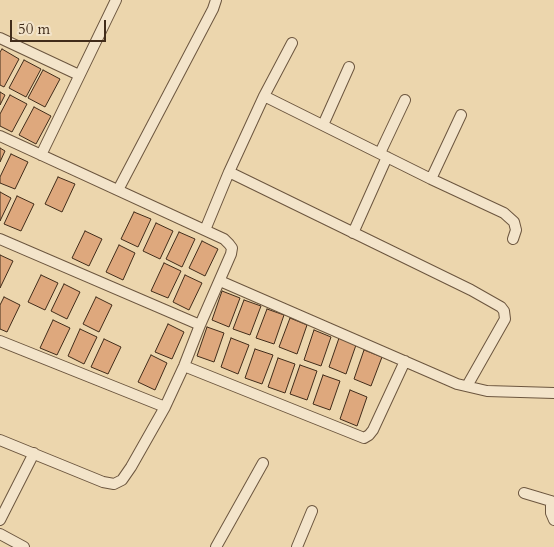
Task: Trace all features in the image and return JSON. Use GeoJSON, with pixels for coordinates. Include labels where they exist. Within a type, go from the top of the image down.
{"type":"FeatureCollection","features":[{"type":"Feature","properties":{"kind":"street"},"geometry":{"type":"LineString","coordinates":[[41,155],[116,0]]}},
{"type":"Feature","properties":{"kind":"street"},"geometry":{"type":"LineString","coordinates":[[118,190],[216,0]]}},
{"type":"Feature","properties":{"kind":"street"},"geometry":{"type":"LineString","coordinates":[[0,38],[79,75]]}},
{"type":"Feature","properties":{"kind":"street"},"geometry":{"type":"LineString","coordinates":[[204,230],[264,96],[292,42]]}},
{"type":"Feature","properties":{"kind":"street"},"geometry":{"type":"LineString","coordinates":[[323,125],[349,67]]}},
{"type":"Feature","properties":{"kind":"street"},"geometry":{"type":"LineString","coordinates":[[264,96],[504,213],[514,222],[516,230],[513,239]]}},
{"type":"Feature","properties":{"kind":"street"},"geometry":{"type":"LineString","coordinates":[[353,233],[405,100]]}},
{"type":"Feature","properties":{"kind":"street"},"geometry":{"type":"LineString","coordinates":[[431,179],[462,115]]}},
{"type":"Feature","properties":{"kind":"street"},"geometry":{"type":"LineString","coordinates":[[0,136],[224,239],[232,248],[220,281],[165,407],[122,480],[114,484],[103,482],[0,440]]}},
{"type":"Feature","properties":{"kind":"street"},"geometry":{"type":"LineString","coordinates":[[229,172],[471,290],[501,307],[504,311],[505,319],[467,386]]}},
{"type":"Feature","properties":{"kind":"street"},"geometry":{"type":"LineString","coordinates":[[0,239],[200,325]]}},
{"type":"Feature","properties":{"kind":"street"},"geometry":{"type":"LineString","coordinates":[[220,281],[457,384],[487,391],[554,393]]}},
{"type":"Feature","properties":{"kind":"street"},"geometry":{"type":"LineString","coordinates":[[0,341],[165,407]]}},
{"type":"Feature","properties":{"kind":"street"},"geometry":{"type":"LineString","coordinates":[[184,366],[364,438],[373,430],[405,361]]}},
{"type":"Feature","properties":{"kind":"street"},"geometry":{"type":"LineString","coordinates":[[0,520],[34,453]]}},
{"type":"Feature","properties":{"kind":"street"},"geometry":{"type":"LineString","coordinates":[[216,547],[263,463]]}},
{"type":"Feature","properties":{"kind":"street"},"geometry":{"type":"LineString","coordinates":[[524,493],[553,502],[551,513],[554,520]]}},
{"type":"Feature","properties":{"kind":"street"},"geometry":{"type":"LineString","coordinates":[[296,547],[312,511]]}},
{"type":"Feature","properties":{"kind":"street"},"geometry":{"type":"LineString","coordinates":[[0,534],[24,547]]}},
{"type":"Feature","properties":{"kind":"building"},"geometry":{"type":"Polygon","coordinates":[[[2,49],[19,59],[4,87],[0,85],[0,52],[2,49]]]}},
{"type":"Feature","properties":{"kind":"building"},"geometry":{"type":"Polygon","coordinates":[[[24,60],[41,69],[26,97],[9,88],[24,60]]]}},
{"type":"Feature","properties":{"kind":"building"},"geometry":{"type":"Polygon","coordinates":[[[43,70],[60,79],[45,107],[28,98],[43,70]]]}},
{"type":"Feature","properties":{"kind":"building"},"geometry":{"type":"Polygon","coordinates":[[[0,92],[5,95],[0,105],[0,92]]]}},
{"type":"Feature","properties":{"kind":"building"},"geometry":{"type":"Polygon","coordinates":[[[10,95],[27,104],[12,132],[0,126],[0,114],[10,95]]]}},
{"type":"Feature","properties":{"kind":"building"},"geometry":{"type":"Polygon","coordinates":[[[34,107],[51,116],[36,144],[19,135],[34,107]]]}},
{"type":"Feature","properties":{"kind":"building"},"geometry":{"type":"Polygon","coordinates":[[[0,148],[5,151],[0,162],[0,148]]]}},
{"type":"Feature","properties":{"kind":"building"},"geometry":{"type":"Polygon","coordinates":[[[11,154],[28,162],[15,189],[0,183],[0,177],[11,154]]]}},
{"type":"Feature","properties":{"kind":"building"},"geometry":{"type":"Polygon","coordinates":[[[58,177],[75,184],[62,212],[45,204],[58,177]]]}},
{"type":"Feature","properties":{"kind":"building"},"geometry":{"type":"Polygon","coordinates":[[[0,192],[11,198],[0,221],[0,192]]]}},
{"type":"Feature","properties":{"kind":"building"},"geometry":{"type":"Polygon","coordinates":[[[17,196],[34,204],[21,231],[4,224],[17,196]]]}},
{"type":"Feature","properties":{"kind":"building"},"geometry":{"type":"Polygon","coordinates":[[[134,212],[151,219],[138,247],[121,239],[134,212]]]}},
{"type":"Feature","properties":{"kind":"building"},"geometry":{"type":"Polygon","coordinates":[[[156,223],[173,231],[160,259],[143,251],[156,223]]]}},
{"type":"Feature","properties":{"kind":"building"},"geometry":{"type":"Polygon","coordinates":[[[85,231],[102,239],[89,266],[72,258],[85,231]]]}},
{"type":"Feature","properties":{"kind":"building"},"geometry":{"type":"Polygon","coordinates":[[[179,232],[195,239],[182,267],[166,259],[179,232]]]}},
{"type":"Feature","properties":{"kind":"building"},"geometry":{"type":"Polygon","coordinates":[[[202,241],[218,249],[205,276],[189,268],[202,241]]]}},
{"type":"Feature","properties":{"kind":"building"},"geometry":{"type":"Polygon","coordinates":[[[119,245],[135,253],[123,280],[106,272],[119,245]]]}},
{"type":"Feature","properties":{"kind":"building"},"geometry":{"type":"Polygon","coordinates":[[[0,255],[13,261],[0,288],[0,255]]]}},
{"type":"Feature","properties":{"kind":"building"},"geometry":{"type":"Polygon","coordinates":[[[164,263],[181,271],[168,298],[151,291],[164,263]]]}},
{"type":"Feature","properties":{"kind":"building"},"geometry":{"type":"Polygon","coordinates":[[[41,275],[58,283],[45,310],[28,302],[41,275]]]}},
{"type":"Feature","properties":{"kind":"building"},"geometry":{"type":"Polygon","coordinates":[[[185,275],[202,283],[189,310],[173,302],[185,275]]]}},
{"type":"Feature","properties":{"kind":"building"},"geometry":{"type":"Polygon","coordinates":[[[64,284],[80,292],[67,319],[51,311],[64,284]]]}},
{"type":"Feature","properties":{"kind":"building"},"geometry":{"type":"Polygon","coordinates":[[[222,291],[240,298],[229,327],[212,320],[222,291]]]}},
{"type":"Feature","properties":{"kind":"building"},"geometry":{"type":"Polygon","coordinates":[[[4,297],[20,305],[7,332],[0,329],[0,305],[4,297]]]}},
{"type":"Feature","properties":{"kind":"building"},"geometry":{"type":"Polygon","coordinates":[[[96,297],[112,305],[99,332],[83,324],[96,297]]]}},
{"type":"Feature","properties":{"kind":"building"},"geometry":{"type":"Polygon","coordinates":[[[244,300],[261,306],[250,335],[233,329],[244,300]]]}},
{"type":"Feature","properties":{"kind":"building"},"geometry":{"type":"Polygon","coordinates":[[[267,309],[284,315],[274,344],[256,338],[267,309]]]}},
{"type":"Feature","properties":{"kind":"building"},"geometry":{"type":"Polygon","coordinates":[[[290,318],[307,325],[297,354],[279,347],[290,318]]]}},
{"type":"Feature","properties":{"kind":"building"},"geometry":{"type":"Polygon","coordinates":[[[53,320],[70,328],[57,355],[40,348],[53,320]]]}},
{"type":"Feature","properties":{"kind":"building"},"geometry":{"type":"Polygon","coordinates":[[[168,324],[184,332],[172,359],[155,352],[168,324]]]}},
{"type":"Feature","properties":{"kind":"building"},"geometry":{"type":"Polygon","coordinates":[[[207,327],[224,333],[214,362],[197,356],[207,327]]]}},
{"type":"Feature","properties":{"kind":"building"},"geometry":{"type":"Polygon","coordinates":[[[80,329],[97,337],[84,364],[68,356],[80,329]]]}},
{"type":"Feature","properties":{"kind":"building"},"geometry":{"type":"Polygon","coordinates":[[[314,330],[331,337],[321,366],[304,360],[314,330]]]}},
{"type":"Feature","properties":{"kind":"building"},"geometry":{"type":"Polygon","coordinates":[[[231,338],[249,345],[238,374],[221,367],[231,338]]]}},
{"type":"Feature","properties":{"kind":"building"},"geometry":{"type":"Polygon","coordinates":[[[339,338],[356,345],[346,374],[329,367],[339,338]]]}},
{"type":"Feature","properties":{"kind":"building"},"geometry":{"type":"Polygon","coordinates":[[[104,339],[121,347],[108,374],[91,367],[104,339]]]}},
{"type":"Feature","properties":{"kind":"building"},"geometry":{"type":"Polygon","coordinates":[[[255,349],[273,355],[262,384],[245,378],[255,349]]]}},
{"type":"Feature","properties":{"kind":"building"},"geometry":{"type":"Polygon","coordinates":[[[364,350],[382,357],[371,386],[354,379],[364,350]]]}},
{"type":"Feature","properties":{"kind":"building"},"geometry":{"type":"Polygon","coordinates":[[[151,355],[167,363],[155,390],[138,382],[151,355]]]}},
{"type":"Feature","properties":{"kind":"building"},"geometry":{"type":"Polygon","coordinates":[[[278,358],[295,364],[285,393],[268,387],[278,358]]]}},
{"type":"Feature","properties":{"kind":"building"},"geometry":{"type":"Polygon","coordinates":[[[300,365],[317,371],[307,400],[290,394],[300,365]]]}},
{"type":"Feature","properties":{"kind":"building"},"geometry":{"type":"Polygon","coordinates":[[[323,375],[340,381],[330,410],[313,404],[323,375]]]}},
{"type":"Feature","properties":{"kind":"building"},"geometry":{"type":"Polygon","coordinates":[[[350,390],[367,397],[357,426],[340,419],[350,390]]]}}]}
